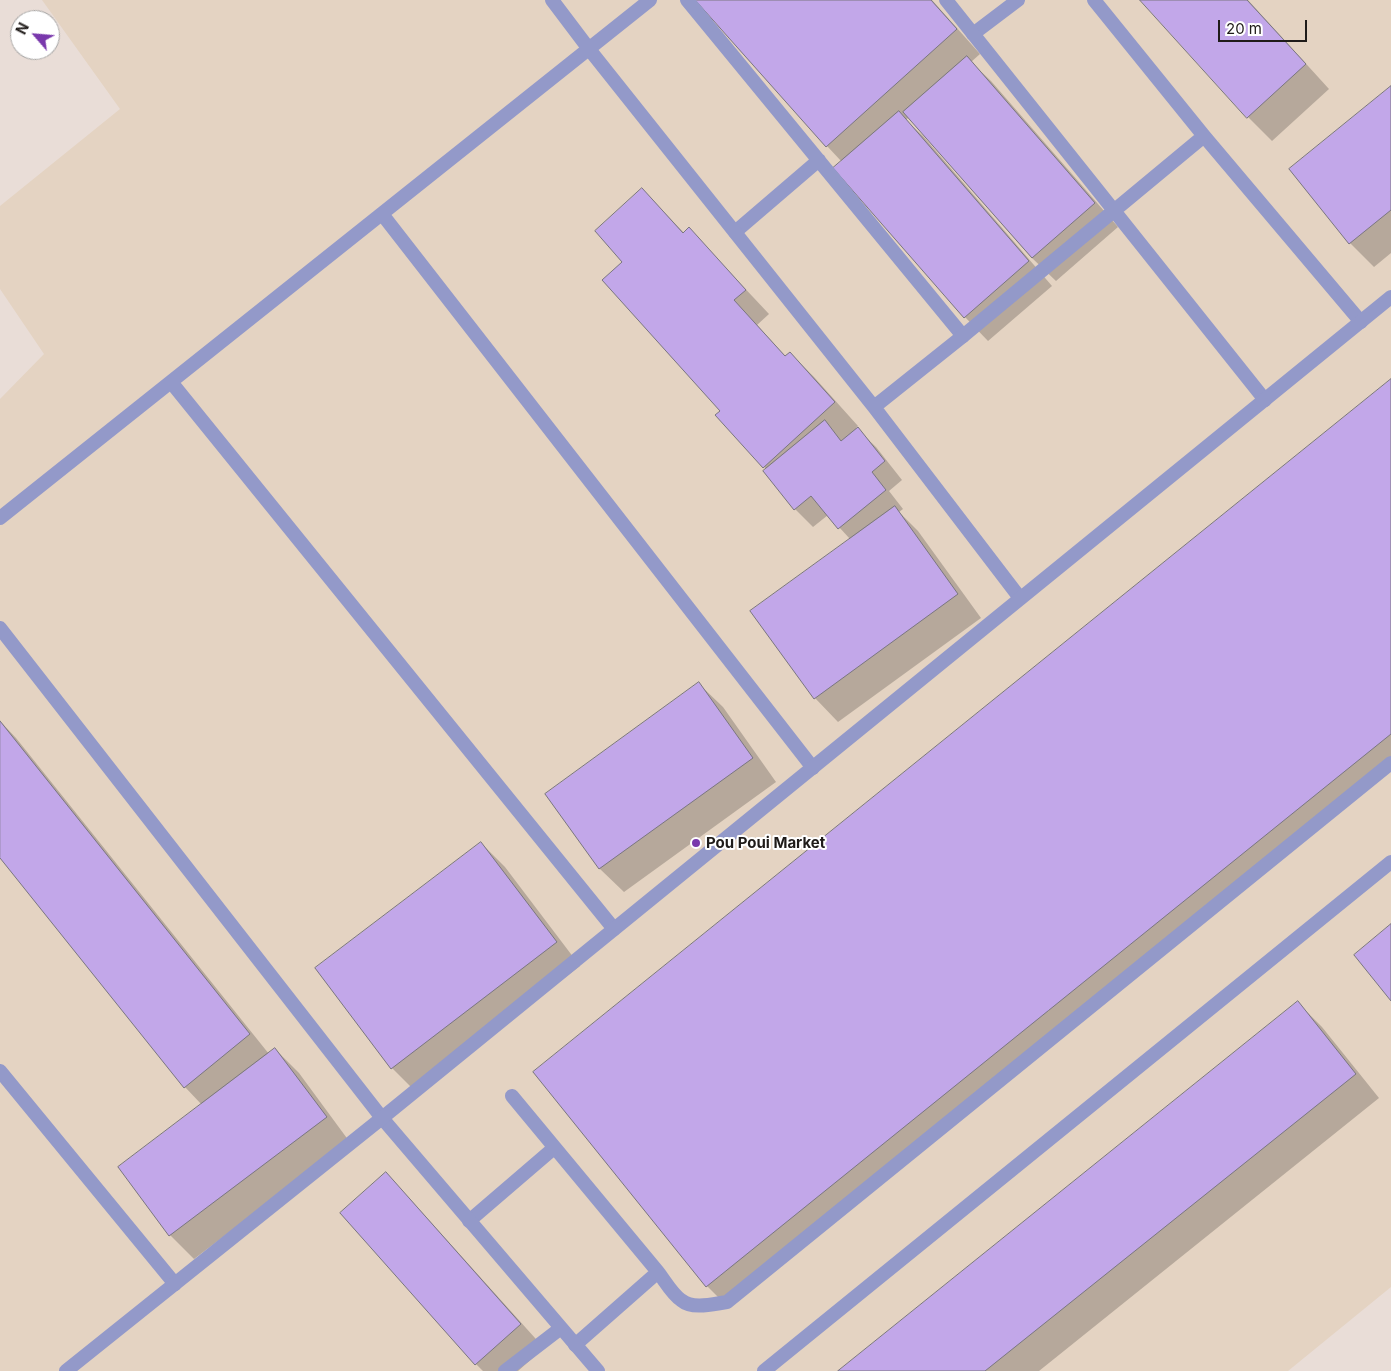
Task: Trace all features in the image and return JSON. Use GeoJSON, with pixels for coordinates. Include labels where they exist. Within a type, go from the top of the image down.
{"type":"FeatureCollection","features":[{"type":"Feature","properties":{"kind":"street"},"geometry":{"type":"LineString","coordinates":[[552,0],[874,407],[1020,598]]}},
{"type":"Feature","properties":{"kind":"street"},"geometry":{"type":"LineString","coordinates":[[0,518],[650,0]]}},
{"type":"Feature","properties":{"kind":"street"},"geometry":{"type":"LineString","coordinates":[[687,0],[963,336]]}},
{"type":"Feature","properties":{"kind":"street"},"geometry":{"type":"LineString","coordinates":[[946,0],[1265,400]]}},
{"type":"Feature","properties":{"kind":"street"},"geometry":{"type":"LineString","coordinates":[[973,34],[1018,0]]}},
{"type":"Feature","properties":{"kind":"street"},"geometry":{"type":"LineString","coordinates":[[1094,0],[1204,136],[1361,322]]}},
{"type":"Feature","properties":{"kind":"street"},"geometry":{"type":"LineString","coordinates":[[874,407],[963,336],[1204,136]]}},
{"type":"Feature","properties":{"kind":"street"},"geometry":{"type":"LineString","coordinates":[[735,232],[819,160]]}},
{"type":"Feature","properties":{"kind":"street"},"geometry":{"type":"LineString","coordinates":[[382,214],[813,768]]}},
{"type":"Feature","properties":{"kind":"street"},"geometry":{"type":"LineString","coordinates":[[66,1371],[382,1118],[1391,297]]}},
{"type":"Feature","properties":{"kind":"street"},"geometry":{"type":"LineString","coordinates":[[171,382],[614,929]]}},
{"type":"Feature","properties":{"kind":"street"},"geometry":{"type":"LineString","coordinates":[[0,628],[382,1118],[598,1371]]}},
{"type":"Feature","properties":{"kind":"street"},"geometry":{"type":"LineString","coordinates":[[512,1096],[681,1301],[700,1305],[727,1302],[1391,763]]}},
{"type":"Feature","properties":{"kind":"street"},"geometry":{"type":"LineString","coordinates":[[764,1371],[1391,862]]}},
{"type":"Feature","properties":{"kind":"street"},"geometry":{"type":"LineString","coordinates":[[0,1071],[176,1284]]}},
{"type":"Feature","properties":{"kind":"street"},"geometry":{"type":"LineString","coordinates":[[469,1221],[554,1148]]}},
{"type":"Feature","properties":{"kind":"street"},"geometry":{"type":"LineString","coordinates":[[575,1345],[658,1272]]}},
{"type":"Feature","properties":{"kind":"street"},"geometry":{"type":"LineString","coordinates":[[505,1371],[561,1328]]}},
{"type":"Feature","properties":{"kind":"shaded area","name":"Pou Poui Market"},"geometry":{"type":"Polygon","coordinates":[[[42,0],[1391,0],[1391,1287],[1288,1371],[0,1371],[0,399],[44,354],[0,289],[0,206],[120,109],[60,25],[60,10],[49,10],[42,0]]]}},
{"type":"Feature","properties":{"kind":"building"},"geometry":{"type":"Polygon","coordinates":[[[697,0],[931,0],[957,29],[826,147],[697,0]]]}},
{"type":"Feature","properties":{"kind":"building"},"geometry":{"type":"Polygon","coordinates":[[[1140,0],[1247,0],[1306,64],[1247,118],[1140,0]]]}},
{"type":"Feature","properties":{"kind":"building"},"geometry":{"type":"Polygon","coordinates":[[[967,56],[1095,203],[1032,258],[903,112],[967,56]]]}},
{"type":"Feature","properties":{"kind":"building"},"geometry":{"type":"Polygon","coordinates":[[[1391,86],[1391,210],[1349,244],[1289,169],[1391,86]]]}},
{"type":"Feature","properties":{"kind":"building"},"geometry":{"type":"Polygon","coordinates":[[[899,111],[1029,261],[964,318],[833,168],[899,111]]]}},
{"type":"Feature","properties":{"kind":"building"},"geometry":{"type":"Polygon","coordinates":[[[642,188],[683,233],[689,227],[746,290],[734,300],[785,356],[790,352],[835,402],[763,468],[715,415],[720,411],[602,280],[622,262],[595,231],[642,188]]]}},
{"type":"Feature","properties":{"kind":"building","name":"Pou Poui Market"},"geometry":{"type":"Polygon","coordinates":[[[1391,379],[1391,734],[706,1287],[533,1072],[1391,379]]]}},
{"type":"Feature","properties":{"kind":"building"},"geometry":{"type":"Polygon","coordinates":[[[825,420],[841,441],[858,427],[885,461],[872,472],[886,490],[838,529],[811,496],[794,510],[763,471],[825,420]]]}},
{"type":"Feature","properties":{"kind":"building"},"geometry":{"type":"Polygon","coordinates":[[[895,506],[958,594],[814,699],[750,611],[895,506]]]}},
{"type":"Feature","properties":{"kind":"building"},"geometry":{"type":"Polygon","coordinates":[[[699,682],[753,758],[599,869],[545,794],[699,682]]]}},
{"type":"Feature","properties":{"kind":"building"},"geometry":{"type":"Polygon","coordinates":[[[0,721],[250,1034],[184,1088],[0,858],[0,721]]]}},
{"type":"Feature","properties":{"kind":"building"},"geometry":{"type":"Polygon","coordinates":[[[481,842],[557,942],[391,1069],[315,968],[481,842]]]}},
{"type":"Feature","properties":{"kind":"building"},"geometry":{"type":"Polygon","coordinates":[[[1391,924],[1391,1001],[1354,955],[1391,924]]]}},
{"type":"Feature","properties":{"kind":"building"},"geometry":{"type":"Polygon","coordinates":[[[1298,1001],[1356,1074],[985,1371],[838,1371],[1298,1001]]]}},
{"type":"Feature","properties":{"kind":"building"},"geometry":{"type":"Polygon","coordinates":[[[275,1048],[327,1117],[169,1236],[118,1167],[275,1048]]]}},
{"type":"Feature","properties":{"kind":"building"},"geometry":{"type":"Polygon","coordinates":[[[386,1172],[521,1324],[475,1365],[340,1213],[386,1172]]]}},
{"type":"Feature","properties":{"kind":"place","name":"Pou Poui Market"},"geometry":{"type":"Point","coordinates":[696,843]}}]}
